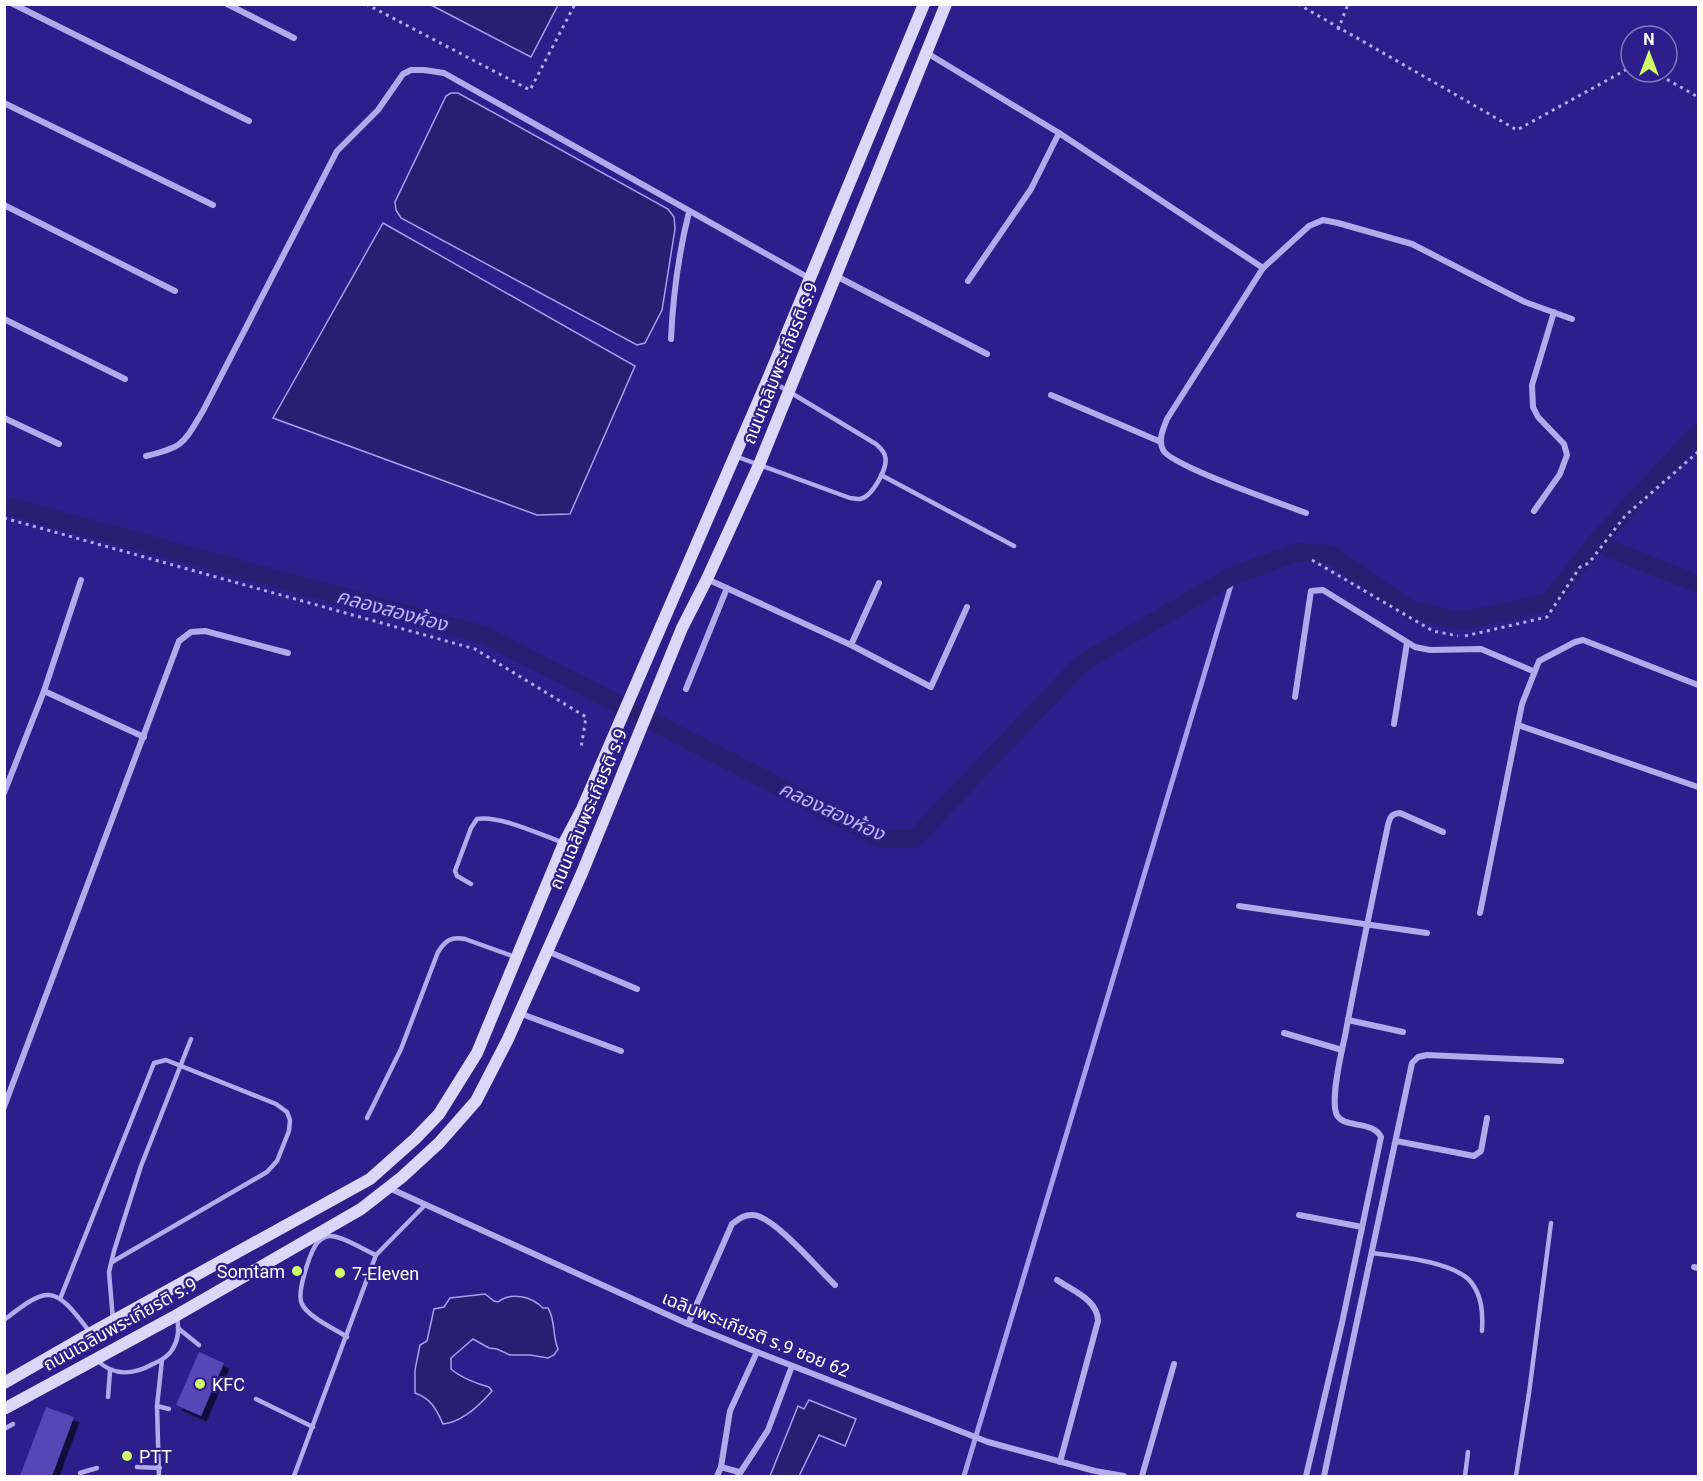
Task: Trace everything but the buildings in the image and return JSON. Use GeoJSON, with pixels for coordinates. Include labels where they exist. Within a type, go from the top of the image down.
{"type":"FeatureCollection","features":[{"type":"Feature","properties":{"kind":"main road","name":"ถนนเฉลิมพระเกียรติ ร.9"},"geometry":{"type":"LineString","coordinates":[[4,1383],[370,1179],[439,1114],[477,1053],[564,843],[582,809],[768,380],[924,4]]}},
{"type":"Feature","properties":{"kind":"main road","name":"ถนนเฉลิมพระเกียรติ ร.9"},"geometry":{"type":"LineString","coordinates":[[4,1409],[177,1315],[361,1209],[389,1188],[439,1143],[476,1101],[582,873],[682,628],[759,465],[946,4]]}},
{"type":"Feature","properties":{"kind":"main road"},"geometry":{"type":"LineString","coordinates":[[370,1179],[389,1188]]}},
{"type":"Feature","properties":{"kind":"street"},"geometry":{"type":"LineString","coordinates":[[13,4],[249,122]]}},
{"type":"Feature","properties":{"kind":"street"},"geometry":{"type":"LineString","coordinates":[[227,4],[294,38]]}},
{"type":"Feature","properties":{"kind":"street"},"geometry":{"type":"LineString","coordinates":[[926,53],[1059,133],[1263,268]]}},
{"type":"Feature","properties":{"kind":"street"},"geometry":{"type":"LineString","coordinates":[[146,456],[171,450],[186,441],[337,151],[378,110],[403,74],[411,70],[444,73],[809,278]]}},
{"type":"Feature","properties":{"kind":"street"},"geometry":{"type":"LineString","coordinates":[[4,103],[213,205]]}},
{"type":"Feature","properties":{"kind":"street"},"geometry":{"type":"LineString","coordinates":[[968,281],[1031,189],[1059,133]]}},
{"type":"Feature","properties":{"kind":"street"},"geometry":{"type":"LineString","coordinates":[[4,205],[175,291]]}},
{"type":"Feature","properties":{"kind":"street"},"geometry":{"type":"LineString","coordinates":[[671,339],[675,277],[689,212]]}},
{"type":"Feature","properties":{"kind":"street"},"geometry":{"type":"LineString","coordinates":[[1306,513],[1219,480],[1168,457],[1162,450],[1161,434],[1167,419],[1263,268],[1309,226],[1323,220],[1412,244],[1525,302],[1572,319]]}},
{"type":"Feature","properties":{"kind":"street"},"geometry":{"type":"LineString","coordinates":[[835,276],[987,354]]}},
{"type":"Feature","properties":{"kind":"street"},"geometry":{"type":"LineString","coordinates":[[1534,511],[1560,474],[1567,455],[1564,444],[1539,417],[1533,407],[1532,385],[1554,312]]}},
{"type":"Feature","properties":{"kind":"street"},"geometry":{"type":"LineString","coordinates":[[4,319],[125,380]]}},
{"type":"Feature","properties":{"kind":"street"},"geometry":{"type":"LineString","coordinates":[[1051,395],[1161,442]]}},
{"type":"Feature","properties":{"kind":"street"},"geometry":{"type":"LineString","coordinates":[[4,418],[59,444]]}},
{"type":"Feature","properties":{"kind":"street"},"geometry":{"type":"LineString","coordinates":[[707,579],[851,645],[931,687],[967,607]]}},
{"type":"Feature","properties":{"kind":"street"},"geometry":{"type":"LineString","coordinates":[[4,793],[44,691],[81,580]]}},
{"type":"Feature","properties":{"kind":"street"},"geometry":{"type":"LineString","coordinates":[[851,645],[879,583]]}},
{"type":"Feature","properties":{"kind":"street"},"geometry":{"type":"LineString","coordinates":[[686,689],[727,588]]}},
{"type":"Feature","properties":{"kind":"street"},"geometry":{"type":"LineString","coordinates":[[1295,697],[1311,591],[1323,590],[1415,647],[1430,650],[1481,649],[1533,671]]}},
{"type":"Feature","properties":{"kind":"street"},"geometry":{"type":"LineString","coordinates":[[4,1107],[144,737],[178,640],[191,632],[205,631],[288,653]]}},
{"type":"Feature","properties":{"kind":"street"},"geometry":{"type":"LineString","coordinates":[[1480,913],[1522,704],[1533,671],[1539,661],[1583,640],[1698,685]]}},
{"type":"Feature","properties":{"kind":"street"},"geometry":{"type":"LineString","coordinates":[[1394,724],[1407,643]]}},
{"type":"Feature","properties":{"kind":"street"},"geometry":{"type":"LineString","coordinates":[[44,691],[144,737]]}},
{"type":"Feature","properties":{"kind":"street"},"geometry":{"type":"LineString","coordinates":[[1518,725],[1698,787]]}},
{"type":"Feature","properties":{"kind":"street"},"geometry":{"type":"LineString","coordinates":[[1306,1476],[1381,1137],[1374,1128],[1342,1121],[1338,1117],[1335,1103],[1342,1050],[1390,817],[1394,813],[1400,813],[1443,832]]}},
{"type":"Feature","properties":{"kind":"street"},"geometry":{"type":"LineString","coordinates":[[1239,906],[1427,933]]}},
{"type":"Feature","properties":{"kind":"street"},"geometry":{"type":"LineString","coordinates":[[546,951],[637,989]]}},
{"type":"Feature","properties":{"kind":"street"},"geometry":{"type":"LineString","coordinates":[[518,1013],[621,1051]]}},
{"type":"Feature","properties":{"kind":"street"},"geometry":{"type":"LineString","coordinates":[[1348,1020],[1403,1032]]}},
{"type":"Feature","properties":{"kind":"street"},"geometry":{"type":"LineString","coordinates":[[1284,1033],[1342,1050]]}},
{"type":"Feature","properties":{"kind":"street"},"geometry":{"type":"LineString","coordinates":[[1323,1476],[1412,1063],[1418,1057],[1427,1056],[1561,1061]]}},
{"type":"Feature","properties":{"kind":"street"},"geometry":{"type":"LineString","coordinates":[[1396,1141],[1474,1156],[1481,1151],[1487,1118]]}},
{"type":"Feature","properties":{"kind":"street","name":"เฉลิมพระเกียรติ ร.9 ซอย 62"},"geometry":{"type":"LineString","coordinates":[[389,1188],[424,1206],[688,1324],[792,1366],[988,1442],[1094,1474],[1124,1476]]}},
{"type":"Feature","properties":{"kind":"street"},"geometry":{"type":"LineString","coordinates":[[688,1324],[732,1224],[743,1216],[754,1214],[771,1223],[835,1285]]}},
{"type":"Feature","properties":{"kind":"street"},"geometry":{"type":"LineString","coordinates":[[1299,1215],[1362,1227]]}},
{"type":"Feature","properties":{"kind":"street"},"geometry":{"type":"LineString","coordinates":[[1057,1280],[1094,1304],[1098,1313],[1098,1321],[1060,1462]]}},
{"type":"Feature","properties":{"kind":"street"},"geometry":{"type":"LineString","coordinates":[[717,1476],[721,1467],[730,1411],[757,1352]]}},
{"type":"Feature","properties":{"kind":"street"},"geometry":{"type":"LineString","coordinates":[[1142,1476],[1174,1364]]}},
{"type":"Feature","properties":{"kind":"street"},"geometry":{"type":"LineString","coordinates":[[721,1467],[739,1474],[768,1430],[792,1366]]}},
{"type":"Feature","properties":{"kind":"lane"},"geometry":{"type":"LineString","coordinates":[[735,456],[850,498],[861,499],[871,493],[881,475],[886,459],[884,452],[876,444],[768,380]]}},
{"type":"Feature","properties":{"kind":"lane"},"geometry":{"type":"LineString","coordinates":[[881,475],[1014,546]]}},
{"type":"Feature","properties":{"kind":"lane"},"geometry":{"type":"LineString","coordinates":[[471,884],[457,876],[455,871],[471,828],[477,819],[503,822],[564,843]]}},
{"type":"Feature","properties":{"kind":"lane"},"geometry":{"type":"LineString","coordinates":[[367,1118],[401,1049],[438,952],[444,943],[456,937],[517,958]]}},
{"type":"Feature","properties":{"kind":"lane"},"geometry":{"type":"LineString","coordinates":[[113,1323],[109,1272],[141,1166],[191,1039]]}},
{"type":"Feature","properties":{"kind":"lane"},"geometry":{"type":"LineString","coordinates":[[60,1299],[154,1063],[166,1060],[276,1104],[287,1112],[290,1120],[286,1140],[277,1161],[267,1172],[112,1262]]}},
{"type":"Feature","properties":{"kind":"lane"},"geometry":{"type":"LineString","coordinates":[[294,1476],[376,1255],[424,1206]]}},
{"type":"Feature","properties":{"kind":"lane"},"geometry":{"type":"LineString","coordinates":[[1516,1476],[1551,1223]]}},
{"type":"Feature","properties":{"kind":"lane"},"geometry":{"type":"LineString","coordinates":[[347,1337],[308,1312],[300,1301],[300,1291],[314,1247],[326,1236],[336,1236],[376,1255]]}},
{"type":"Feature","properties":{"kind":"lane"},"geometry":{"type":"LineString","coordinates":[[1372,1253],[1422,1260],[1464,1276],[1473,1285],[1482,1305],[1482,1331]]}},
{"type":"Feature","properties":{"kind":"lane"},"geometry":{"type":"LineString","coordinates":[[4,1320],[32,1299],[50,1294],[71,1308],[91,1334]]}},
{"type":"Feature","properties":{"kind":"lane"},"geometry":{"type":"LineString","coordinates":[[95,1359],[110,1371],[123,1373],[139,1371],[162,1360],[177,1340],[177,1315]]}},
{"type":"Feature","properties":{"kind":"lane"},"geometry":{"type":"LineString","coordinates":[[178,1329],[199,1346]]}},
{"type":"Feature","properties":{"kind":"lane"},"geometry":{"type":"LineString","coordinates":[[159,1476],[157,1407],[162,1360]]}},
{"type":"Feature","properties":{"kind":"lane"},"geometry":{"type":"LineString","coordinates":[[108,1397],[110,1371]]}},
{"type":"Feature","properties":{"kind":"lane"},"geometry":{"type":"LineString","coordinates":[[256,1399],[313,1427]]}},
{"type":"Feature","properties":{"kind":"lane"},"geometry":{"type":"LineString","coordinates":[[157,1407],[169,1409]]}},
{"type":"Feature","properties":{"kind":"lane"},"geometry":{"type":"LineString","coordinates":[[4,1429],[13,1424]]}},
{"type":"Feature","properties":{"kind":"lane"},"geometry":{"type":"LineString","coordinates":[[1465,1476],[1468,1452]]}},
{"type":"Feature","properties":{"kind":"lane"},"geometry":{"type":"LineString","coordinates":[[137,1467],[160,1468]]}},
{"type":"Feature","properties":{"kind":"lane"},"geometry":{"type":"LineString","coordinates":[[80,1473],[97,1468]]}},
{"type":"Feature","properties":{"kind":"path"},"geometry":{"type":"LineString","coordinates":[[366,4],[530,90],[575,4]]}},
{"type":"Feature","properties":{"kind":"path"},"geometry":{"type":"LineString","coordinates":[[1298,4],[1338,30],[1517,130],[1619,74]]}},
{"type":"Feature","properties":{"kind":"path"},"geometry":{"type":"LineString","coordinates":[[1338,30],[1348,4]]}},
{"type":"Feature","properties":{"kind":"path"},"geometry":{"type":"LineString","coordinates":[[1674,84],[1698,98]]}},
{"type":"Feature","properties":{"kind":"path"},"geometry":{"type":"LineString","coordinates":[[1312,560],[1433,631],[1461,637],[1547,617],[1580,567],[1589,563],[1625,516],[1698,452]]}},
{"type":"Feature","properties":{"kind":"path"},"geometry":{"type":"LineString","coordinates":[[4,518],[475,649],[586,717],[581,748]]}},
{"type":"Feature","properties":{"kind":"shaded area"},"geometry":{"type":"Polygon","coordinates":[[[431,5],[558,5],[531,57],[431,5]]]}},
{"type":"Feature","properties":{"kind":"shaded area"},"geometry":{"type":"Polygon","coordinates":[[[458,93],[668,209],[674,217],[675,229],[662,310],[645,343],[637,345],[401,218],[396,210],[395,202],[446,96],[458,93]]]}},
{"type":"Feature","properties":{"kind":"shaded area"},"geometry":{"type":"Polygon","coordinates":[[[383,223],[635,366],[570,514],[537,515],[273,418],[383,223]]]}},
{"type":"Feature","properties":{"kind":"shaded area"},"geometry":{"type":"Polygon","coordinates":[[[485,1294],[498,1302],[515,1296],[528,1298],[543,1308],[548,1308],[558,1349],[548,1358],[510,1355],[489,1348],[473,1339],[451,1358],[451,1369],[469,1380],[489,1387],[492,1391],[464,1416],[443,1424],[436,1409],[429,1401],[415,1393],[415,1370],[420,1345],[427,1341],[434,1309],[444,1307],[450,1298],[485,1294]]]}},
{"type":"Feature","properties":{"kind":"shaded area"},"geometry":{"type":"Polygon","coordinates":[[[809,1400],[856,1419],[845,1446],[819,1435],[799,1476],[770,1476],[798,1406],[804,1409],[809,1400]]]}},
{"type":"Feature","properties":{"kind":"waterway","name":"คลองสองห้อง"},"geometry":{"type":"LineString","coordinates":[[4,505],[484,635],[881,839],[914,839],[1082,663],[1234,575],[1298,552],[1330,554],[1411,610],[1462,621],[1549,602],[1595,543],[1698,433]]}},
{"type":"Feature","properties":{"kind":"waterway"},"geometry":{"type":"LineString","coordinates":[[1595,543],[1698,584]]}},
{"type":"Feature","properties":{"kind":"waterway"},"geometry":{"type":"LineString","coordinates":[[964,1476],[1234,575]]}},
{"type":"Feature","properties":{"kind":"place","name":"Somtam"},"geometry":{"type":"Point","coordinates":[297,1271]}},
{"type":"Feature","properties":{"kind":"place","name":"7-Eleven"},"geometry":{"type":"Point","coordinates":[340,1273]}},
{"type":"Feature","properties":{"kind":"place","name":"KFC"},"geometry":{"type":"Point","coordinates":[200,1384]}},
{"type":"Feature","properties":{"kind":"place","name":"PTT"},"geometry":{"type":"Point","coordinates":[127,1456]}}]}
